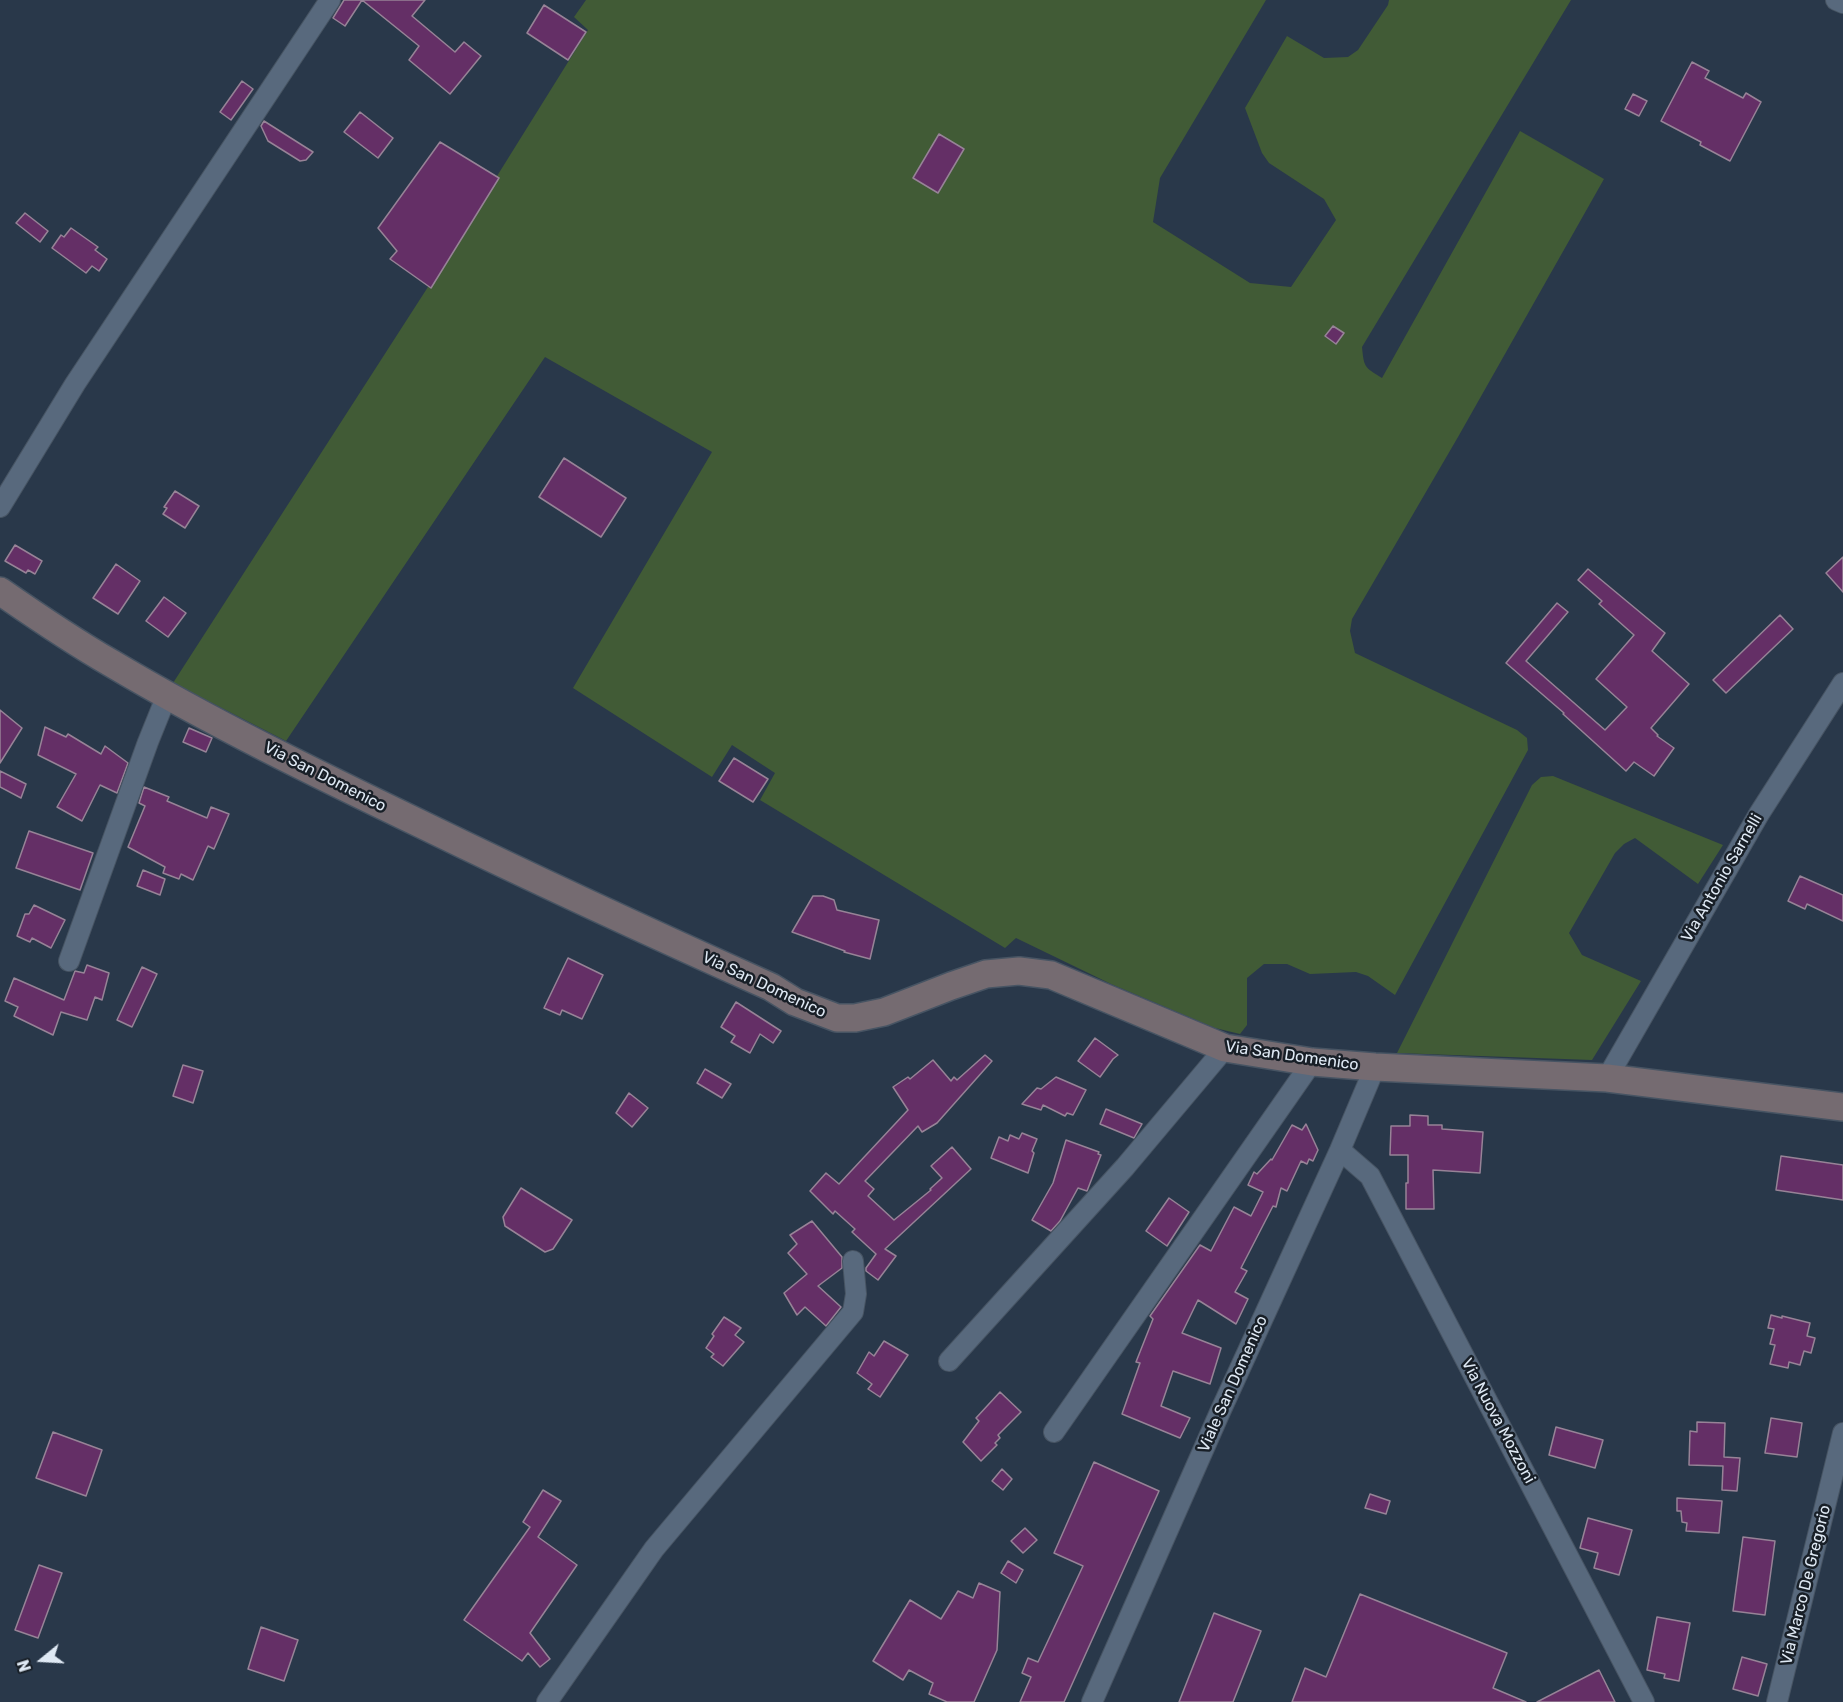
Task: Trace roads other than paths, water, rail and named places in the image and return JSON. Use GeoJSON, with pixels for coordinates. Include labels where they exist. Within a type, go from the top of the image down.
{"type":"FeatureCollection","features":[{"type":"Feature","properties":{"kind":"street"},"geometry":{"type":"LineString","coordinates":[[0,507],[75,384],[330,0]]}},
{"type":"Feature","properties":{"kind":"street"},"geometry":{"type":"LineString","coordinates":[[1836,0],[1843,3]]}},
{"type":"Feature","properties":{"kind":"street","name":"Via San Domenico"},"geometry":{"type":"LineString","coordinates":[[0,591],[109,662],[271,751],[596,908],[771,987],[795,1002],[837,1018],[855,1018],[884,1012],[986,974],[1019,971],[1051,975],[1225,1048],[1312,1062],[1375,1067],[1607,1078],[1843,1107]]}},
{"type":"Feature","properties":{"kind":"street","name":"Via Antonio Sarnelli"},"geometry":{"type":"LineString","coordinates":[[1607,1078],[1759,814],[1843,683]]}},
{"type":"Feature","properties":{"kind":"street"},"geometry":{"type":"LineString","coordinates":[[69,961],[167,695]]}},
{"type":"Feature","properties":{"kind":"street"},"geometry":{"type":"LineString","coordinates":[[949,1361],[1125,1167],[1225,1048]]}},
{"type":"Feature","properties":{"kind":"street"},"geometry":{"type":"LineString","coordinates":[[1054,1432],[1312,1062]]}},
{"type":"Feature","properties":{"kind":"street","name":"Viale San Domenico"},"geometry":{"type":"LineString","coordinates":[[1092,1702],[1220,1412],[1340,1150],[1375,1067]]}},
{"type":"Feature","properties":{"kind":"street","name":"Via Nuova Mozzoni"},"geometry":{"type":"LineString","coordinates":[[1340,1150],[1370,1176],[1644,1702]]}},
{"type":"Feature","properties":{"kind":"street"},"geometry":{"type":"LineString","coordinates":[[547,1702],[654,1549],[853,1312],[856,1294],[853,1262]]}},
{"type":"Feature","properties":{"kind":"street","name":"Via Marco De Gregorio"},"geometry":{"type":"LineString","coordinates":[[1777,1702],[1843,1433]]}}]}
